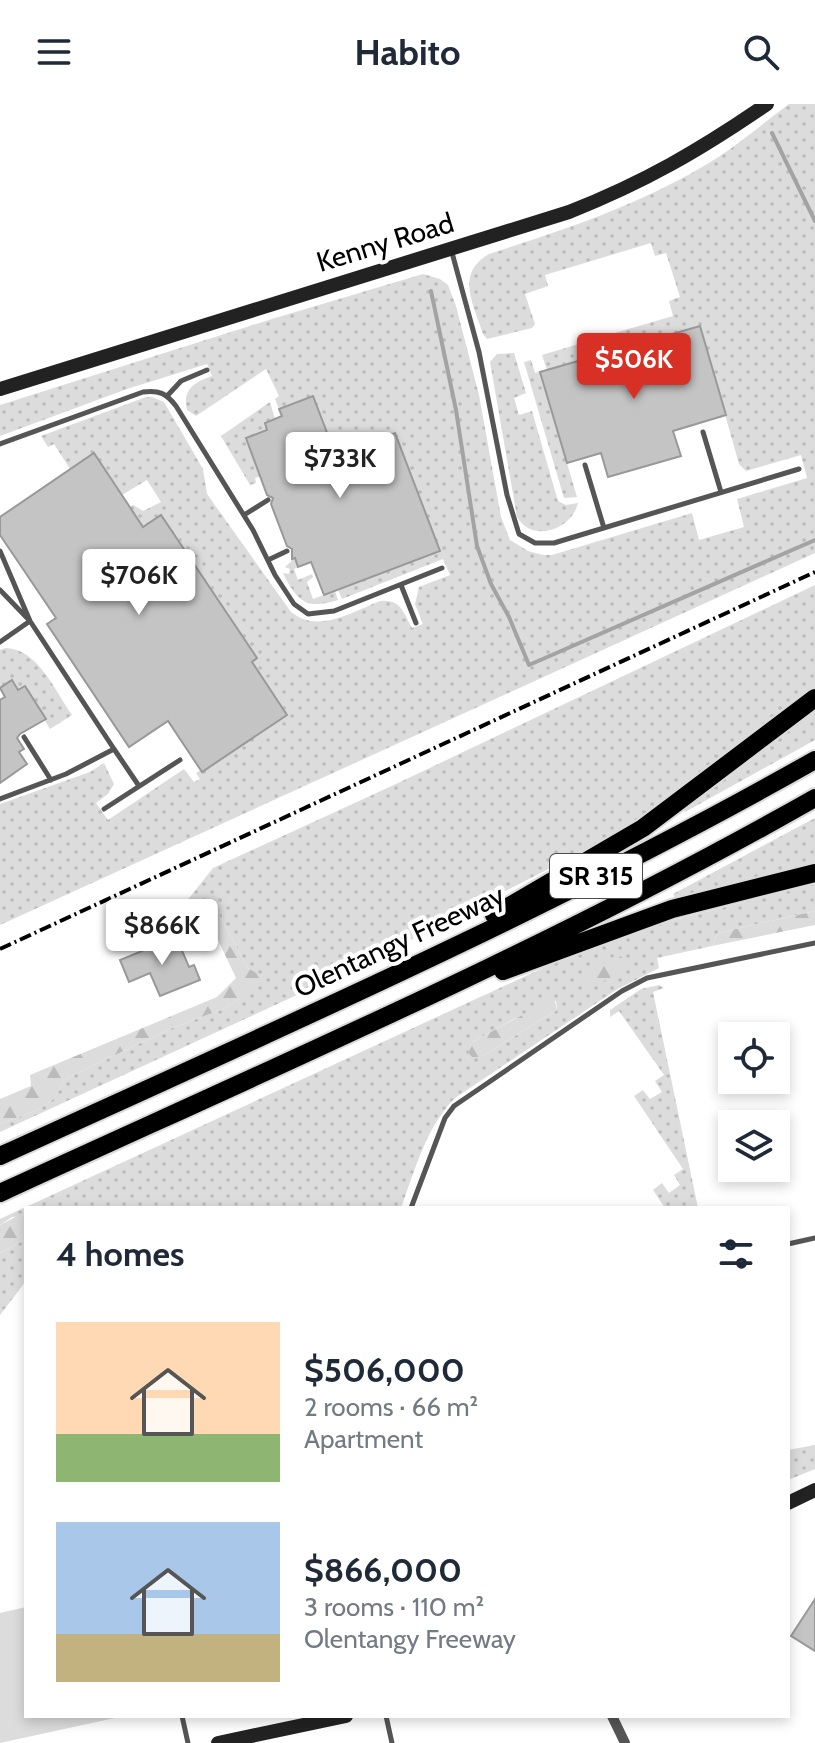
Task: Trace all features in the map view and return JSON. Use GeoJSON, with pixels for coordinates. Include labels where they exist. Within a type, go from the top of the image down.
{"type":"FeatureCollection","features":[{"type":"Feature","properties":{"kind":"highway"},"geometry":{"type":"LineString","coordinates":[[374,985],[643,828],[815,698]]}},
{"type":"Feature","properties":{"kind":"highway","name":"Olentangy Freeway"},"geometry":{"type":"LineString","coordinates":[[0,1156],[374,985],[565,892],[815,760]]}},
{"type":"Feature","properties":{"kind":"highway","name":"SR 315"},"geometry":{"type":"LineString","coordinates":[[0,1193],[388,1015],[580,922],[815,798]]}},
{"type":"Feature","properties":{"kind":"highway"},"geometry":{"type":"LineString","coordinates":[[388,1015],[672,909],[815,873]]}},
{"type":"Feature","properties":{"kind":"main road","name":"Kenny Road"},"geometry":{"type":"LineString","coordinates":[[0,389],[569,212],[646,180],[705,147],[767,104]]}},
{"type":"Feature","properties":{"kind":"main road"},"geometry":{"type":"LineString","coordinates":[[790,1502],[815,1490]]}},
{"type":"Feature","properties":{"kind":"main road"},"geometry":{"type":"LineString","coordinates":[[218,1743],[337,1718]]}},
{"type":"Feature","properties":{"kind":"street"},"geometry":{"type":"LineString","coordinates":[[613,1718],[625,1743]]}},
{"type":"Feature","properties":{"kind":"lane"},"geometry":{"type":"LineString","coordinates":[[451,248],[479,352],[507,495],[519,534],[535,543],[554,543],[799,469]]}},
{"type":"Feature","properties":{"kind":"lane"},"geometry":{"type":"LineString","coordinates":[[168,395],[181,381],[207,370]]}},
{"type":"Feature","properties":{"kind":"lane"},"geometry":{"type":"LineString","coordinates":[[0,444],[143,392],[155,391],[168,395],[244,515],[294,604],[308,614],[334,611],[442,568]]}},
{"type":"Feature","properties":{"kind":"lane"},"geometry":{"type":"LineString","coordinates":[[703,432],[721,492]]}},
{"type":"Feature","properties":{"kind":"lane"},"geometry":{"type":"LineString","coordinates":[[585,465],[604,528]]}},
{"type":"Feature","properties":{"kind":"lane"},"geometry":{"type":"LineString","coordinates":[[244,515],[268,500]]}},
{"type":"Feature","properties":{"kind":"lane"},"geometry":{"type":"LineString","coordinates":[[0,551],[30,621],[139,786]]}},
{"type":"Feature","properties":{"kind":"lane"},"geometry":{"type":"LineString","coordinates":[[268,560],[287,551]]}},
{"type":"Feature","properties":{"kind":"lane"},"geometry":{"type":"LineString","coordinates":[[401,585],[416,623]]}},
{"type":"Feature","properties":{"kind":"lane"},"geometry":{"type":"LineString","coordinates":[[0,590],[30,621]]}},
{"type":"Feature","properties":{"kind":"lane"},"geometry":{"type":"LineString","coordinates":[[0,642],[30,621]]}},
{"type":"Feature","properties":{"kind":"lane"},"geometry":{"type":"LineString","coordinates":[[24,737],[51,780]]}},
{"type":"Feature","properties":{"kind":"lane"},"geometry":{"type":"LineString","coordinates":[[0,799],[51,780],[114,749]]}},
{"type":"Feature","properties":{"kind":"lane"},"geometry":{"type":"LineString","coordinates":[[104,809],[180,760]]}},
{"type":"Feature","properties":{"kind":"lane"},"geometry":{"type":"LineString","coordinates":[[412,1206],[445,1118],[454,1106],[622,991],[647,978],[815,943]]}},
{"type":"Feature","properties":{"kind":"lane"},"geometry":{"type":"LineString","coordinates":[[790,1244],[815,1238]]}},
{"type":"Feature","properties":{"kind":"lane"},"geometry":{"type":"LineString","coordinates":[[182,1718],[188,1743]]}},
{"type":"Feature","properties":{"kind":"lane"},"geometry":{"type":"LineString","coordinates":[[386,1718],[392,1743]]}},
{"type":"Feature","properties":{"kind":"green space"},"geometry":{"type":"Polygon","coordinates":[[[789,104],[815,104],[815,553],[0,925],[0,804],[90,772],[104,763],[114,784],[108,794],[96,803],[108,820],[184,769],[194,782],[200,779],[196,773],[203,772],[287,715],[252,662],[257,658],[161,515],[143,527],[130,507],[133,505],[143,511],[161,502],[147,480],[122,495],[70,469],[54,444],[48,447],[41,436],[146,397],[164,402],[203,469],[207,494],[291,612],[301,618],[312,621],[335,619],[387,601],[397,604],[412,628],[423,624],[415,604],[419,587],[450,575],[443,559],[342,599],[338,590],[440,550],[395,434],[352,450],[348,439],[332,445],[313,396],[279,409],[275,399],[279,396],[266,369],[196,416],[187,410],[186,397],[191,387],[212,376],[207,364],[127,389],[0,436],[0,405],[423,274],[448,285],[456,306],[479,395],[501,517],[510,540],[528,551],[552,555],[692,513],[699,540],[744,527],[737,499],[807,478],[801,455],[746,471],[739,464],[700,326],[599,355],[594,339],[673,316],[669,301],[680,297],[666,253],[655,256],[651,243],[545,275],[548,286],[525,294],[535,324],[532,328],[487,339],[472,300],[470,280],[472,271],[489,254],[608,212],[665,187],[729,150],[789,104]]]}},
{"type":"Feature","properties":{"kind":"green space"},"geometry":{"type":"Polygon","coordinates":[[[589,341],[594,356],[547,370],[542,355],[589,341]]]}},
{"type":"Feature","properties":{"kind":"green space"},"geometry":{"type":"Polygon","coordinates":[[[514,353],[526,393],[514,398],[519,415],[532,411],[558,501],[566,505],[578,503],[568,520],[551,530],[532,530],[517,517],[490,362],[497,354],[514,353]]]}},
{"type":"Feature","properties":{"kind":"green space"},"geometry":{"type":"Polygon","coordinates":[[[531,360],[535,373],[540,372],[577,497],[564,498],[524,362],[531,360]]]}},
{"type":"Feature","properties":{"kind":"green space"},"geometry":{"type":"Polygon","coordinates":[[[270,402],[275,419],[265,423],[267,430],[246,439],[260,476],[255,478],[256,483],[250,485],[221,436],[270,402]]]}},
{"type":"Feature","properties":{"kind":"green space"},"geometry":{"type":"Polygon","coordinates":[[[295,558],[298,567],[294,569],[298,580],[312,574],[313,577],[307,582],[313,599],[335,591],[338,600],[318,604],[298,597],[283,573],[289,574],[290,569],[285,567],[295,558]]]}},
{"type":"Feature","properties":{"kind":"green space"},"geometry":{"type":"Polygon","coordinates":[[[815,585],[815,688],[662,804],[597,844],[362,965],[0,1132],[0,1124],[48,1104],[67,1078],[172,1028],[226,1008],[266,979],[248,968],[211,900],[203,900],[202,906],[209,921],[190,923],[185,912],[186,902],[213,868],[815,585]]]}},
{"type":"Feature","properties":{"kind":"green space"},"geometry":{"type":"Polygon","coordinates":[[[0,650],[17,650],[36,663],[72,715],[50,729],[25,687],[19,690],[12,680],[0,688],[0,650]]]}},
{"type":"Feature","properties":{"kind":"green space"},"geometry":{"type":"Polygon","coordinates":[[[815,708],[815,740],[685,812],[683,809],[815,708]]]}},
{"type":"Feature","properties":{"kind":"green space"},"geometry":{"type":"Polygon","coordinates":[[[815,818],[815,864],[675,898],[673,894],[815,818]]]}},
{"type":"Feature","properties":{"kind":"green space"},"geometry":{"type":"Polygon","coordinates":[[[815,884],[815,911],[718,933],[712,946],[657,958],[659,968],[616,990],[455,1098],[429,1136],[402,1206],[28,1206],[571,955],[647,927],[815,884]],[[556,1001],[472,1042],[472,1057],[481,1057],[557,1010],[556,1001]]]}},
{"type":"Feature","properties":{"kind":"green space"},"geometry":{"type":"Polygon","coordinates":[[[203,900],[211,900],[248,968],[267,979],[226,1008],[172,1028],[67,1078],[48,1104],[0,1124],[0,1099],[31,1086],[30,1075],[217,997],[236,978],[202,906],[203,900]]]}},
{"type":"Feature","properties":{"kind":"green space"},"geometry":{"type":"Polygon","coordinates":[[[815,911],[815,925],[712,946],[718,933],[815,911]]]}},
{"type":"Feature","properties":{"kind":"green space"},"geometry":{"type":"Polygon","coordinates":[[[620,956],[625,960],[626,969],[591,988],[586,983],[584,974],[620,956]]]}},
{"type":"Feature","properties":{"kind":"green space"},"geometry":{"type":"Polygon","coordinates":[[[659,985],[664,988],[653,992],[698,1206],[664,1206],[653,1190],[662,1183],[669,1193],[680,1185],[674,1175],[683,1169],[634,1096],[643,1090],[650,1099],[662,1092],[655,1081],[664,1075],[619,1011],[610,1017],[610,1010],[641,989],[659,985]]]}},
{"type":"Feature","properties":{"kind":"green space"},"geometry":{"type":"Polygon","coordinates":[[[554,998],[557,1010],[481,1057],[472,1057],[468,1052],[472,1042],[554,998]]]}},
{"type":"Feature","properties":{"kind":"green space"},"geometry":{"type":"Polygon","coordinates":[[[24,1208],[24,1216],[12,1217],[0,1225],[0,1219],[24,1208]]]}},
{"type":"Feature","properties":{"kind":"green space"},"geometry":{"type":"Polygon","coordinates":[[[24,1215],[24,1240],[0,1253],[0,1225],[24,1215]]]}},
{"type":"Feature","properties":{"kind":"green space"},"geometry":{"type":"Polygon","coordinates":[[[24,1240],[24,1284],[0,1315],[0,1253],[24,1240]]]}},
{"type":"Feature","properties":{"kind":"green space"},"geometry":{"type":"Polygon","coordinates":[[[815,1445],[815,1469],[790,1479],[790,1450],[815,1445]]]}},
{"type":"Feature","properties":{"kind":"green space"},"geometry":{"type":"Polygon","coordinates":[[[24,1607],[24,1718],[115,1718],[0,1743],[0,1613],[24,1607]]]}},
{"type":"Feature","properties":{"kind":"building"},"geometry":{"type":"Polygon","coordinates":[[[700,326],[726,415],[673,431],[681,456],[608,477],[601,453],[567,463],[540,372],[700,326]]]}},
{"type":"Feature","properties":{"kind":"building"},"geometry":{"type":"Polygon","coordinates":[[[313,396],[336,456],[395,433],[440,551],[324,595],[311,562],[298,567],[271,504],[273,498],[267,495],[246,438],[267,430],[265,423],[282,416],[279,409],[313,396]]]}},
{"type":"Feature","properties":{"kind":"building"},"geometry":{"type":"Polygon","coordinates":[[[94,453],[143,527],[161,515],[257,658],[252,662],[287,715],[202,772],[168,721],[129,747],[47,624],[56,618],[0,535],[0,517],[94,453]]]}},
{"type":"Feature","properties":{"kind":"building"},"geometry":{"type":"Polygon","coordinates":[[[12,680],[18,690],[25,686],[46,719],[17,738],[24,749],[19,752],[27,764],[0,783],[0,700],[5,697],[0,688],[12,680]]]}},
{"type":"Feature","properties":{"kind":"building"},"geometry":{"type":"Polygon","coordinates":[[[176,937],[189,967],[194,965],[200,980],[160,996],[150,973],[129,982],[120,960],[176,937]]]}},
{"type":"Feature","properties":{"kind":"building"},"geometry":{"type":"Polygon","coordinates":[[[815,1599],[815,1651],[791,1636],[815,1599]]]}},
{"type":"Feature","properties":{"kind":"waterway"},"geometry":{"type":"LineString","coordinates":[[772,133],[815,221]]}},
{"type":"Feature","properties":{"kind":"waterway"},"geometry":{"type":"LineString","coordinates":[[431,291],[456,410],[477,546],[529,665],[815,540]]}},
{"type":"Feature","properties":{"kind":"railway"},"geometry":{"type":"LineString","coordinates":[[0,949],[815,572]]}}]}
